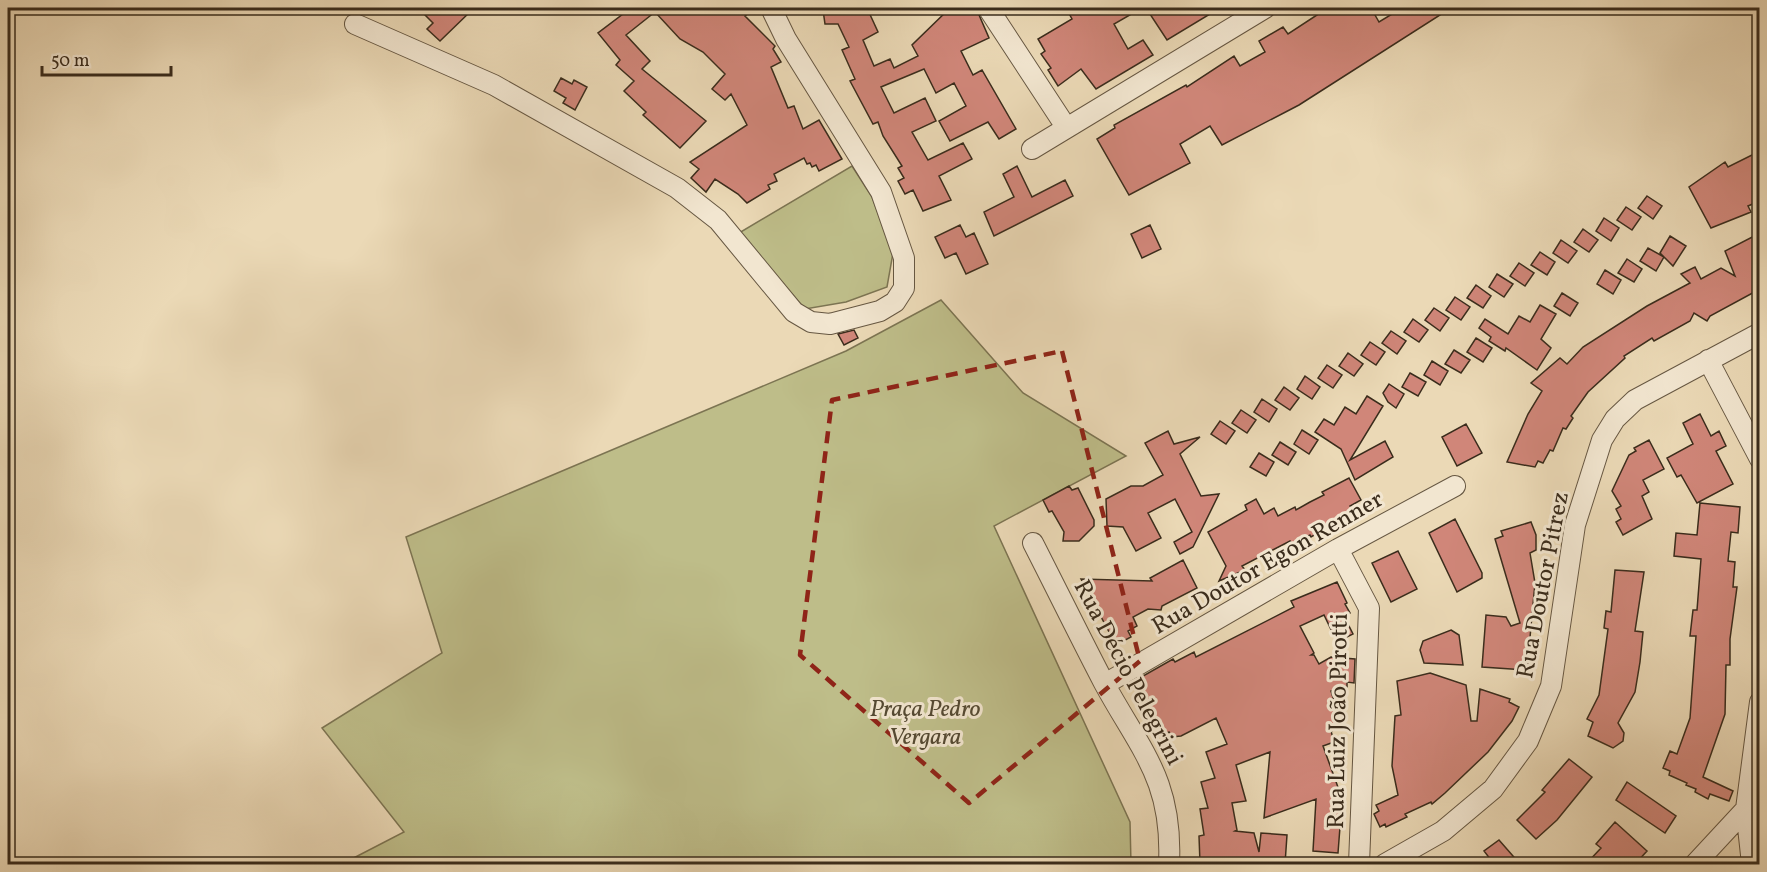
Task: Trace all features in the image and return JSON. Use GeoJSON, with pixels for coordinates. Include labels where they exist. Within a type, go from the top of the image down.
{"type":"FeatureCollection","features":[{"type":"Feature","properties":{"kind":"street"},"geometry":{"type":"LineString","coordinates":[[355,24],[494,85],[677,188],[718,220],[794,312],[810,322],[830,324],[880,311],[895,302],[904,288],[904,258],[881,192],[786,39],[771,8]]}},
{"type":"Feature","properties":{"kind":"street"},"geometry":{"type":"LineString","coordinates":[[988,8],[1066,128]]}},
{"type":"Feature","properties":{"kind":"street"},"geometry":{"type":"LineString","coordinates":[[1032,149],[1265,8]]}},
{"type":"Feature","properties":{"kind":"street","name":"Rua Doutor Pitrez"},"geometry":{"type":"LineString","coordinates":[[1385,864],[1443,831],[1485,796],[1528,741],[1551,686],[1575,525],[1602,440],[1615,419],[1635,400],[1760,333]]}},
{"type":"Feature","properties":{"kind":"street"},"geometry":{"type":"LineString","coordinates":[[1708,360],[1760,459]]}},
{"type":"Feature","properties":{"kind":"street","name":"Rua Doutor Egon Renner"},"geometry":{"type":"LineString","coordinates":[[1105,684],[1338,549],[1455,486]]}},
{"type":"Feature","properties":{"kind":"street","name":"Rua Décio Pelegrini"},"geometry":{"type":"LineString","coordinates":[[1033,543],[1105,684],[1149,757],[1165,797],[1170,839],[1169,864]]}},
{"type":"Feature","properties":{"kind":"street","name":"Rua Luiz João Pirotti"},"geometry":{"type":"LineString","coordinates":[[1338,549],[1369,608],[1359,864]]}},
{"type":"Feature","properties":{"kind":"street"},"geometry":{"type":"LineString","coordinates":[[1752,864],[1746,809],[1760,702]]}},
{"type":"Feature","properties":{"kind":"street"},"geometry":{"type":"LineString","coordinates":[[1695,864],[1746,809]]}},
{"type":"Feature","properties":{"kind":"highlighted area"},"geometry":{"type":"Polygon","coordinates":[[[1062,351],[1140,661],[969,803],[800,655],[832,400],[1062,351]]]}},
{"type":"Feature","properties":{"kind":"green space"},"geometry":{"type":"Polygon","coordinates":[[[852,166],[872,197],[893,253],[887,287],[846,302],[805,309],[739,233],[852,166]]]}},
{"type":"Feature","properties":{"kind":"green space","name":"Praça Pedro Vergara"},"geometry":{"type":"Polygon","coordinates":[[[941,300],[1023,393],[1126,456],[994,526],[1130,822],[1131,864],[342,864],[404,832],[322,728],[442,653],[406,537],[846,351],[941,300]]]}},
{"type":"Feature","properties":{"kind":"building"},"geometry":{"type":"Polygon","coordinates":[[[418,8],[474,8],[440,41],[427,29],[433,23],[418,8]]]}},
{"type":"Feature","properties":{"kind":"building"},"geometry":{"type":"Polygon","coordinates":[[[631,8],[756,8],[745,16],[775,46],[773,49],[781,62],[771,67],[788,108],[794,106],[803,129],[819,120],[842,159],[819,171],[816,165],[812,167],[810,163],[807,164],[804,158],[774,174],[777,181],[768,185],[770,189],[747,203],[715,179],[706,192],[691,178],[699,169],[690,162],[747,125],[731,94],[725,100],[712,89],[725,74],[703,52],[680,39],[655,12],[626,35],[650,61],[642,69],[706,121],[680,148],[643,115],[646,112],[624,91],[634,81],[616,65],[620,60],[598,33],[631,8]]]}},
{"type":"Feature","properties":{"kind":"building"},"geometry":{"type":"Polygon","coordinates":[[[827,8],[867,8],[878,32],[863,40],[874,66],[890,59],[894,68],[918,56],[912,45],[950,8],[976,8],[989,38],[961,51],[973,75],[982,70],[1016,129],[999,139],[988,122],[950,141],[939,121],[966,106],[954,83],[936,93],[924,69],[881,87],[894,113],[925,98],[936,121],[912,132],[928,160],[963,143],[972,159],[939,176],[951,200],[923,211],[913,190],[905,194],[898,181],[904,178],[898,168],[902,166],[883,136],[878,122],[873,124],[850,81],[855,79],[842,50],[849,47],[838,24],[825,24],[823,10],[827,8]]]}},
{"type":"Feature","properties":{"kind":"building"},"geometry":{"type":"Polygon","coordinates":[[[1066,8],[1142,8],[1114,24],[1128,49],[1143,40],[1153,55],[1096,89],[1081,69],[1058,86],[1048,70],[1051,68],[1041,54],[1045,51],[1038,39],[1072,19],[1066,8]]]}},
{"type":"Feature","properties":{"kind":"building"},"geometry":{"type":"Polygon","coordinates":[[[1146,8],[1220,8],[1167,40],[1146,8]]]}},
{"type":"Feature","properties":{"kind":"building"},"geometry":{"type":"Polygon","coordinates":[[[1312,8],[1371,8],[1379,22],[1402,8],[1451,8],[1299,105],[1222,145],[1210,126],[1180,144],[1190,163],[1129,195],[1097,139],[1115,128],[1114,125],[1186,85],[1187,87],[1234,56],[1240,66],[1265,52],[1259,41],[1283,27],[1288,34],[1317,15],[1312,8]]]}},
{"type":"Feature","properties":{"kind":"building"},"geometry":{"type":"Polygon","coordinates":[[[561,78],[572,84],[574,80],[587,87],[575,110],[563,103],[566,98],[554,91],[561,78]]]}},
{"type":"Feature","properties":{"kind":"building"},"geometry":{"type":"Polygon","coordinates":[[[1760,151],[1760,201],[1748,206],[1751,212],[1711,228],[1689,187],[1725,162],[1728,167],[1760,151]]]}},
{"type":"Feature","properties":{"kind":"building"},"geometry":{"type":"Polygon","coordinates":[[[1017,166],[1032,197],[1065,180],[1073,196],[994,236],[984,212],[1014,197],[1003,174],[1017,166]]]}},
{"type":"Feature","properties":{"kind":"building"},"geometry":{"type":"Polygon","coordinates":[[[1647,196],[1662,206],[1653,219],[1638,208],[1647,196]]]}},
{"type":"Feature","properties":{"kind":"building"},"geometry":{"type":"Polygon","coordinates":[[[1626,207],[1641,217],[1632,230],[1617,220],[1626,207]]]}},
{"type":"Feature","properties":{"kind":"building"},"geometry":{"type":"Polygon","coordinates":[[[1604,218],[1619,228],[1611,241],[1596,231],[1604,218]]]}},
{"type":"Feature","properties":{"kind":"building"},"geometry":{"type":"Polygon","coordinates":[[[960,225],[966,237],[974,233],[988,264],[966,274],[956,253],[945,258],[935,237],[960,225]]]}},
{"type":"Feature","properties":{"kind":"building"},"geometry":{"type":"Polygon","coordinates":[[[1150,225],[1161,249],[1142,258],[1131,234],[1150,225]]]}},
{"type":"Feature","properties":{"kind":"building"},"geometry":{"type":"Polygon","coordinates":[[[1583,229],[1598,240],[1589,252],[1574,242],[1583,229]]]}},
{"type":"Feature","properties":{"kind":"building"},"geometry":{"type":"Polygon","coordinates":[[[1760,233],[1760,289],[1710,316],[1707,321],[1694,313],[1690,321],[1654,341],[1652,338],[1624,356],[1625,358],[1588,392],[1571,416],[1573,418],[1566,429],[1563,428],[1553,451],[1550,450],[1543,463],[1538,461],[1535,467],[1507,462],[1528,414],[1542,391],[1531,383],[1560,358],[1567,364],[1583,347],[1647,306],[1690,283],[1681,274],[1695,267],[1701,279],[1721,268],[1735,276],[1725,251],[1760,233]]]}},
{"type":"Feature","properties":{"kind":"building"},"geometry":{"type":"Polygon","coordinates":[[[1670,236],[1686,246],[1673,266],[1660,253],[1670,236]]]}},
{"type":"Feature","properties":{"kind":"building"},"geometry":{"type":"Polygon","coordinates":[[[1561,240],[1577,251],[1568,263],[1553,253],[1561,240]]]}},
{"type":"Feature","properties":{"kind":"building"},"geometry":{"type":"Polygon","coordinates":[[[1648,248],[1664,257],[1656,271],[1640,261],[1648,248]]]}},
{"type":"Feature","properties":{"kind":"building"},"geometry":{"type":"Polygon","coordinates":[[[1540,252],[1555,262],[1547,275],[1531,265],[1540,252]]]}},
{"type":"Feature","properties":{"kind":"building"},"geometry":{"type":"Polygon","coordinates":[[[1627,259],[1642,269],[1634,282],[1618,273],[1627,259]]]}},
{"type":"Feature","properties":{"kind":"building"},"geometry":{"type":"Polygon","coordinates":[[[1519,263],[1534,273],[1525,286],[1510,276],[1519,263]]]}},
{"type":"Feature","properties":{"kind":"building"},"geometry":{"type":"Polygon","coordinates":[[[1605,270],[1621,280],[1613,294],[1597,284],[1605,270]]]}},
{"type":"Feature","properties":{"kind":"building"},"geometry":{"type":"Polygon","coordinates":[[[1497,274],[1513,284],[1504,297],[1489,287],[1497,274]]]}},
{"type":"Feature","properties":{"kind":"building"},"geometry":{"type":"Polygon","coordinates":[[[1476,285],[1491,296],[1483,308],[1467,298],[1476,285]]]}},
{"type":"Feature","properties":{"kind":"building"},"geometry":{"type":"Polygon","coordinates":[[[1562,293],[1578,303],[1570,316],[1554,306],[1562,293]]]}},
{"type":"Feature","properties":{"kind":"building"},"geometry":{"type":"Polygon","coordinates":[[[1455,297],[1470,307],[1461,320],[1446,310],[1455,297]]]}},
{"type":"Feature","properties":{"kind":"building"},"geometry":{"type":"Polygon","coordinates":[[[1540,305],[1556,314],[1541,339],[1551,348],[1537,370],[1506,348],[1505,351],[1489,341],[1491,337],[1479,328],[1485,319],[1508,334],[1519,316],[1530,322],[1540,305]]]}},
{"type":"Feature","properties":{"kind":"building"},"geometry":{"type":"Polygon","coordinates":[[[1434,308],[1449,318],[1440,331],[1425,320],[1434,308]]]}},
{"type":"Feature","properties":{"kind":"building"},"geometry":{"type":"Polygon","coordinates":[[[1413,319],[1428,330],[1419,342],[1404,332],[1413,319]]]}},
{"type":"Feature","properties":{"kind":"building"},"geometry":{"type":"Polygon","coordinates":[[[854,330],[858,338],[844,345],[838,334],[854,330]]]}},
{"type":"Feature","properties":{"kind":"building"},"geometry":{"type":"Polygon","coordinates":[[[1391,331],[1406,341],[1397,354],[1382,343],[1391,331]]]}},
{"type":"Feature","properties":{"kind":"building"},"geometry":{"type":"Polygon","coordinates":[[[1476,338],[1492,348],[1483,362],[1467,352],[1476,338]]]}},
{"type":"Feature","properties":{"kind":"building"},"geometry":{"type":"Polygon","coordinates":[[[1370,342],[1385,352],[1376,365],[1361,355],[1370,342]]]}},
{"type":"Feature","properties":{"kind":"building"},"geometry":{"type":"Polygon","coordinates":[[[1454,350],[1470,360],[1461,373],[1445,364],[1454,350]]]}},
{"type":"Feature","properties":{"kind":"building"},"geometry":{"type":"Polygon","coordinates":[[[1348,353],[1363,364],[1354,376],[1339,366],[1348,353]]]}},
{"type":"Feature","properties":{"kind":"building"},"geometry":{"type":"Polygon","coordinates":[[[1432,361],[1448,371],[1440,385],[1424,375],[1432,361]]]}},
{"type":"Feature","properties":{"kind":"building"},"geometry":{"type":"Polygon","coordinates":[[[1327,365],[1342,375],[1333,388],[1318,378],[1327,365]]]}},
{"type":"Feature","properties":{"kind":"building"},"geometry":{"type":"Polygon","coordinates":[[[1410,373],[1426,382],[1418,396],[1402,387],[1410,373]]]}},
{"type":"Feature","properties":{"kind":"building"},"geometry":{"type":"Polygon","coordinates":[[[1305,376],[1320,387],[1312,399],[1297,389],[1305,376]]]}},
{"type":"Feature","properties":{"kind":"building"},"geometry":{"type":"Polygon","coordinates":[[[1389,384],[1404,394],[1396,408],[1388,402],[1383,393],[1389,384]]]}},
{"type":"Feature","properties":{"kind":"building"},"geometry":{"type":"Polygon","coordinates":[[[1284,387],[1299,398],[1290,410],[1275,400],[1284,387]]]}},
{"type":"Feature","properties":{"kind":"building"},"geometry":{"type":"Polygon","coordinates":[[[1367,396],[1383,406],[1350,460],[1385,441],[1393,457],[1355,480],[1341,449],[1315,432],[1324,419],[1334,425],[1345,407],[1356,414],[1367,396]]]}},
{"type":"Feature","properties":{"kind":"building"},"geometry":{"type":"Polygon","coordinates":[[[1262,399],[1277,409],[1269,422],[1254,412],[1262,399]]]}},
{"type":"Feature","properties":{"kind":"building"},"geometry":{"type":"Polygon","coordinates":[[[1241,410],[1256,420],[1247,433],[1232,423],[1241,410]]]}},
{"type":"Feature","properties":{"kind":"building"},"geometry":{"type":"Polygon","coordinates":[[[1700,414],[1711,436],[1719,431],[1726,446],[1716,451],[1733,484],[1697,503],[1681,475],[1677,477],[1667,458],[1693,444],[1683,423],[1700,414]]]}},
{"type":"Feature","properties":{"kind":"building"},"geometry":{"type":"Polygon","coordinates":[[[1220,421],[1235,431],[1226,444],[1211,434],[1220,421]]]}},
{"type":"Feature","properties":{"kind":"building"},"geometry":{"type":"Polygon","coordinates":[[[1466,424],[1482,453],[1457,466],[1442,437],[1466,424]]]}},
{"type":"Feature","properties":{"kind":"building"},"geometry":{"type":"Polygon","coordinates":[[[1302,430],[1318,440],[1309,454],[1294,444],[1302,430]]]}},
{"type":"Feature","properties":{"kind":"building"},"geometry":{"type":"Polygon","coordinates":[[[1168,431],[1174,444],[1200,437],[1180,454],[1201,496],[1219,494],[1193,547],[1180,554],[1174,542],[1192,532],[1175,499],[1148,513],[1161,538],[1136,551],[1123,527],[1107,526],[1106,499],[1131,486],[1143,486],[1163,475],[1145,443],[1168,431]]]}},
{"type":"Feature","properties":{"kind":"building"},"geometry":{"type":"Polygon","coordinates":[[[1649,440],[1664,469],[1643,480],[1649,492],[1642,496],[1652,519],[1623,535],[1616,522],[1621,519],[1616,509],[1621,506],[1612,491],[1629,455],[1636,451],[1634,448],[1649,440]]]}},
{"type":"Feature","properties":{"kind":"building"},"geometry":{"type":"Polygon","coordinates":[[[1280,442],[1296,452],[1288,465],[1272,455],[1280,442]]]}},
{"type":"Feature","properties":{"kind":"building"},"geometry":{"type":"Polygon","coordinates":[[[1259,453],[1274,462],[1266,476],[1250,467],[1259,453]]]}},
{"type":"Feature","properties":{"kind":"building"},"geometry":{"type":"Polygon","coordinates":[[[1349,478],[1361,500],[1350,506],[1354,512],[1311,537],[1310,535],[1292,544],[1290,541],[1242,566],[1245,570],[1219,581],[1226,566],[1208,532],[1247,510],[1245,505],[1256,499],[1264,514],[1274,508],[1278,516],[1295,507],[1296,510],[1324,495],[1322,492],[1349,478]]]}},
{"type":"Feature","properties":{"kind":"building"},"geometry":{"type":"Polygon","coordinates":[[[1069,486],[1072,490],[1078,488],[1094,520],[1094,526],[1079,541],[1063,541],[1064,532],[1043,500],[1069,486]]]}},
{"type":"Feature","properties":{"kind":"building"},"geometry":{"type":"Polygon","coordinates":[[[1700,503],[1740,507],[1738,533],[1731,532],[1728,561],[1735,562],[1733,587],[1737,587],[1730,639],[1730,665],[1726,665],[1725,714],[1703,777],[1733,791],[1729,801],[1710,794],[1708,799],[1695,792],[1696,789],[1686,785],[1687,783],[1669,775],[1670,771],[1663,768],[1670,751],[1677,754],[1690,718],[1696,636],[1690,636],[1693,610],[1697,610],[1701,559],[1674,556],[1676,533],[1697,535],[1700,503]]]}},
{"type":"Feature","properties":{"kind":"building"},"geometry":{"type":"Polygon","coordinates":[[[1455,519],[1482,573],[1482,578],[1457,592],[1429,533],[1455,519]]]}},
{"type":"Feature","properties":{"kind":"building"},"geometry":{"type":"Polygon","coordinates":[[[1531,522],[1536,535],[1536,550],[1530,553],[1535,583],[1527,670],[1482,667],[1486,615],[1506,617],[1511,626],[1520,623],[1495,539],[1503,536],[1501,531],[1531,522]]]}},
{"type":"Feature","properties":{"kind":"building"},"geometry":{"type":"Polygon","coordinates":[[[1398,551],[1417,589],[1391,602],[1372,563],[1398,551]]]}},
{"type":"Feature","properties":{"kind":"building"},"geometry":{"type":"Polygon","coordinates":[[[1183,560],[1197,588],[1162,606],[1161,610],[1148,609],[1133,617],[1137,626],[1128,631],[1131,637],[1116,645],[1081,579],[1152,581],[1150,578],[1183,560]]]}},
{"type":"Feature","properties":{"kind":"building"},"geometry":{"type":"Polygon","coordinates":[[[1615,570],[1644,572],[1635,631],[1643,632],[1635,692],[1618,723],[1624,733],[1623,741],[1613,748],[1588,736],[1593,722],[1587,719],[1599,695],[1608,629],[1604,628],[1606,611],[1611,612],[1615,570]]]}},
{"type":"Feature","properties":{"kind":"building"},"geometry":{"type":"Polygon","coordinates":[[[1337,582],[1347,603],[1345,604],[1350,613],[1344,616],[1353,634],[1337,642],[1324,615],[1300,626],[1314,653],[1311,655],[1314,655],[1319,664],[1331,657],[1355,659],[1354,683],[1347,682],[1347,687],[1331,691],[1342,727],[1331,731],[1334,742],[1323,746],[1339,790],[1343,788],[1338,853],[1313,851],[1316,799],[1264,818],[1270,752],[1236,765],[1246,801],[1232,803],[1237,830],[1235,831],[1254,833],[1259,852],[1261,833],[1287,835],[1285,864],[1200,863],[1199,836],[1204,835],[1200,809],[1208,808],[1201,782],[1215,778],[1206,752],[1227,744],[1216,718],[1181,736],[1172,737],[1169,732],[1165,734],[1136,680],[1173,659],[1175,662],[1194,652],[1196,657],[1294,607],[1291,601],[1337,582]]]}},
{"type":"Feature","properties":{"kind":"building"},"geometry":{"type":"Polygon","coordinates":[[[1451,630],[1459,635],[1463,665],[1424,663],[1420,650],[1423,641],[1451,630]]]}},
{"type":"Feature","properties":{"kind":"building"},"geometry":{"type":"Polygon","coordinates":[[[1430,673],[1466,685],[1471,721],[1477,721],[1480,689],[1510,699],[1509,702],[1519,707],[1512,721],[1488,752],[1445,793],[1432,804],[1431,802],[1405,814],[1407,817],[1386,827],[1385,824],[1380,827],[1374,814],[1379,811],[1376,805],[1398,795],[1392,766],[1395,716],[1401,715],[1397,681],[1430,673]]]}},
{"type":"Feature","properties":{"kind":"building"},"geometry":{"type":"Polygon","coordinates":[[[1569,759],[1592,777],[1557,820],[1536,839],[1517,820],[1545,792],[1542,790],[1569,759]]]}},
{"type":"Feature","properties":{"kind":"building"},"geometry":{"type":"Polygon","coordinates":[[[1627,782],[1676,816],[1665,833],[1616,800],[1627,782]]]}},
{"type":"Feature","properties":{"kind":"building"},"geometry":{"type":"Polygon","coordinates":[[[1615,822],[1647,851],[1635,864],[1586,864],[1601,848],[1596,844],[1615,822]]]}},
{"type":"Feature","properties":{"kind":"building"},"geometry":{"type":"Polygon","coordinates":[[[1499,840],[1520,864],[1494,864],[1484,851],[1499,840]]]}}]}
